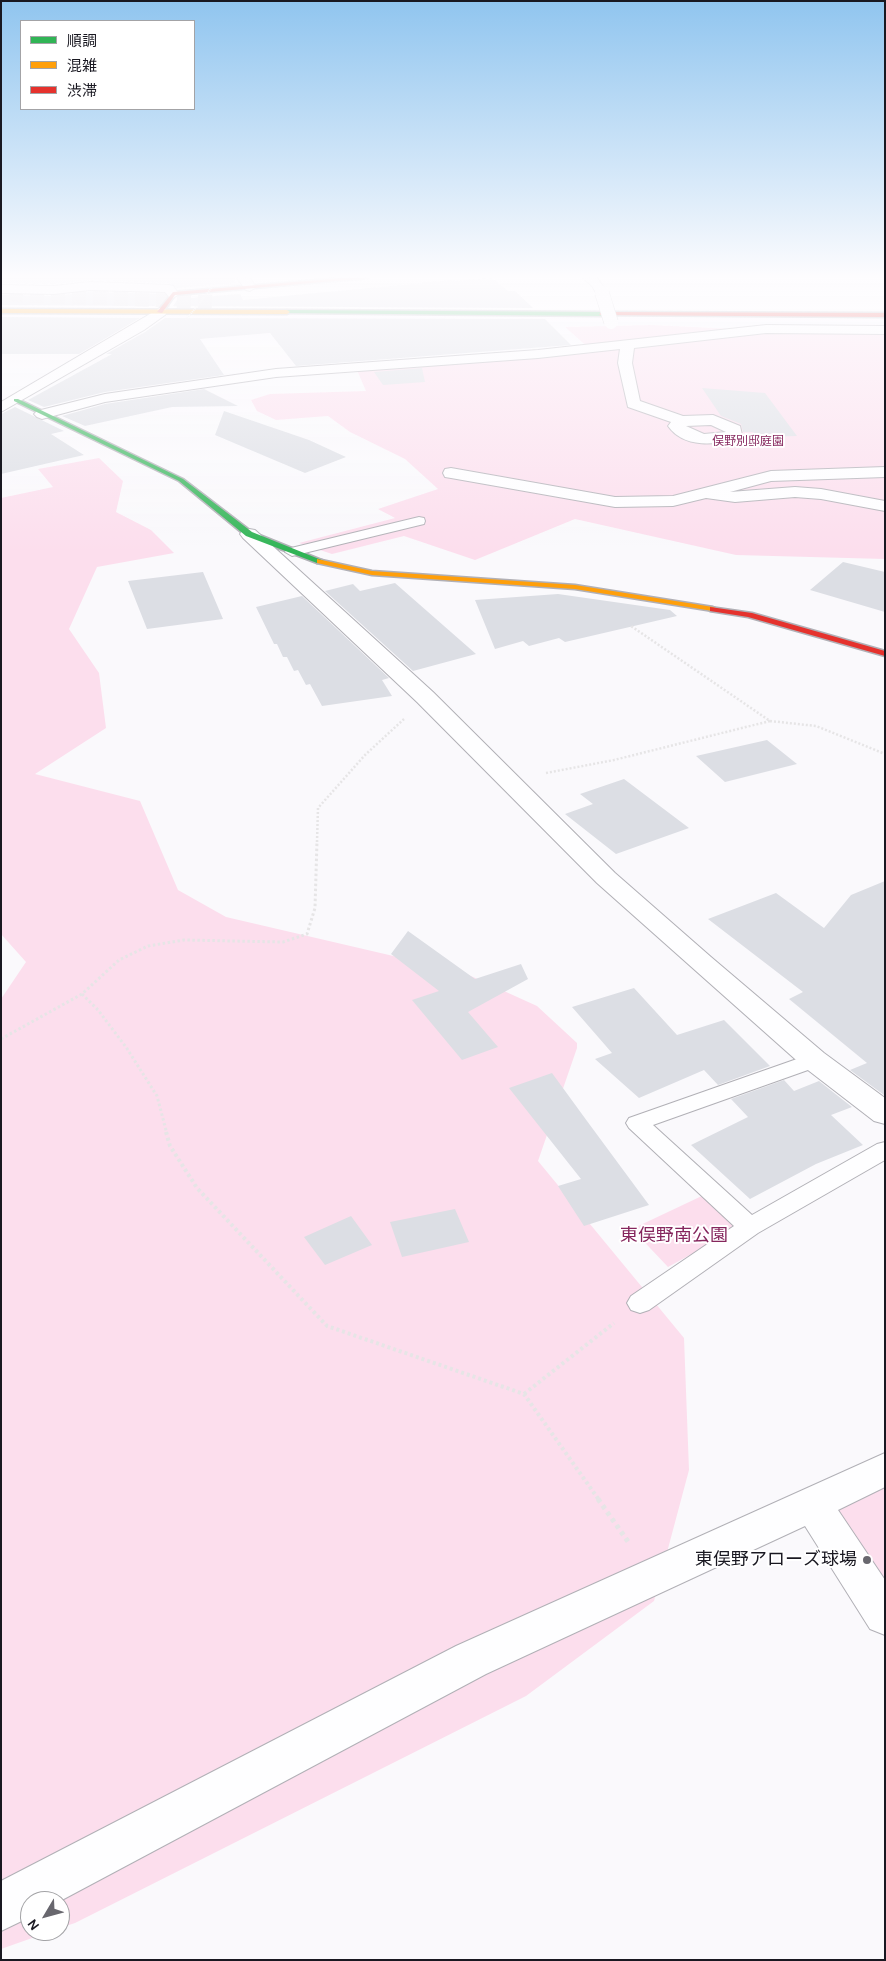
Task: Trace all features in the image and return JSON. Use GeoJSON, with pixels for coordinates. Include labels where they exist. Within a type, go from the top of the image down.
{"type":"FeatureCollection","features":[{"type":"Feature","properties":{"kind":"main road"},"geometry":{"type":"LineString","coordinates":[[5,406],[42,414],[181,480],[249,534],[310,559],[372,572],[575,587],[749,615],[885,654]]}},
{"type":"Feature","properties":{"kind":"street"},"geometry":{"type":"LineString","coordinates":[[5,406],[67,370]]}},
{"type":"Feature","properties":{"kind":"street"},"geometry":{"type":"LineString","coordinates":[[42,414],[105,398],[276,373],[324,370]]}},
{"type":"Feature","properties":{"kind":"street"},"geometry":{"type":"LineString","coordinates":[[626,370],[633,404],[682,421]]}},
{"type":"Feature","properties":{"kind":"street"},"geometry":{"type":"LineString","coordinates":[[451,474],[615,502],[673,501],[771,476],[885,472]]}},
{"type":"Feature","properties":{"kind":"street"},"geometry":{"type":"LineString","coordinates":[[707,493],[720,498],[744,498],[792,492],[885,506]]}},
{"type":"Feature","properties":{"kind":"street"},"geometry":{"type":"LineString","coordinates":[[249,534],[426,697],[606,878],[701,964],[814,1060],[885,1114]]}},
{"type":"Feature","properties":{"kind":"street"},"geometry":{"type":"LineString","coordinates":[[1,1907],[471,1660],[885,1469]]}},
{"type":"Feature","properties":{"kind":"street"},"geometry":{"type":"LineString","coordinates":[[812,1504],[885,1616]]}},
{"type":"Feature","properties":{"kind":"lane"},"geometry":{"type":"LineString","coordinates":[[292,552],[419,521]]}},
{"type":"Feature","properties":{"kind":"lane"},"geometry":{"type":"LineString","coordinates":[[750,1227],[637,1123],[814,1060]]}},
{"type":"Feature","properties":{"kind":"lane"},"geometry":{"type":"LineString","coordinates":[[640,1303],[750,1227],[885,1150]]}},
{"type":"Feature","properties":{"kind":"path"},"geometry":{"type":"LineString","coordinates":[[575,587],[770,721]]}},
{"type":"Feature","properties":{"kind":"path"},"geometry":{"type":"LineString","coordinates":[[1,1039],[82,994],[120,960],[148,946],[184,940],[283,942],[307,934],[315,908],[318,808],[365,755],[403,721],[426,697]]}},
{"type":"Feature","properties":{"kind":"path"},"geometry":{"type":"LineString","coordinates":[[509,780],[614,760],[770,721],[816,726],[885,754]]}},
{"type":"Feature","properties":{"kind":"path"},"geometry":{"type":"LineString","coordinates":[[82,994],[109,1024],[157,1096],[170,1146],[197,1188],[327,1326],[524,1394],[654,1577]]}},
{"type":"Feature","properties":{"kind":"path"},"geometry":{"type":"LineString","coordinates":[[524,1394],[640,1303]]}},
{"type":"Feature","properties":{"kind":"green space","name":"俣野別邸庭園"},"geometry":{"type":"Polygon","coordinates":[[[357,370],[885,370],[885,559],[736,555],[575,519],[475,560],[404,536],[332,554],[299,543],[395,518],[378,509],[438,489],[405,459],[350,432],[328,416],[276,420],[257,411],[251,400],[270,394],[366,391],[357,370]]]}},
{"type":"Feature","properties":{"kind":"green space"},"geometry":{"type":"Polygon","coordinates":[[[99,458],[123,481],[116,512],[151,530],[174,553],[97,567],[69,629],[99,673],[106,728],[35,774],[140,801],[178,890],[226,917],[462,972],[537,1006],[577,1043],[577,1048],[538,1161],[684,1338],[689,1470],[654,1601],[526,1696],[75,1923],[70,1925],[70,1891],[20,1891],[20,1941],[24,1941],[1,1949],[1,999],[26,962],[1,934],[1,498],[53,487],[38,469],[99,458]]]}},
{"type":"Feature","properties":{"kind":"green space","name":"東俣野南公園"},"geometry":{"type":"Polygon","coordinates":[[[706,1194],[741,1227],[668,1267],[632,1229],[706,1194]]]}},
{"type":"Feature","properties":{"kind":"green space","name":"東俣野アローズ球場"},"geometry":{"type":"Polygon","coordinates":[[[885,1469],[885,1616],[812,1504],[885,1469]]]}},
{"type":"Feature","properties":{"kind":"building"},"geometry":{"type":"Polygon","coordinates":[[[84,370],[220,370],[224,375],[105,392],[44,407],[28,400],[84,370]]]}},
{"type":"Feature","properties":{"kind":"building"},"geometry":{"type":"Polygon","coordinates":[[[422,370],[425,382],[383,385],[374,372],[422,370]]]}},
{"type":"Feature","properties":{"kind":"building"},"geometry":{"type":"Polygon","coordinates":[[[702,388],[765,393],[797,436],[757,437],[753,432],[743,432],[741,424],[721,416],[702,388]]]}},
{"type":"Feature","properties":{"kind":"building"},"geometry":{"type":"Polygon","coordinates":[[[204,389],[238,406],[172,407],[85,426],[62,416],[105,404],[204,389]]]}},
{"type":"Feature","properties":{"kind":"building"},"geometry":{"type":"Polygon","coordinates":[[[15,407],[64,431],[51,434],[84,455],[1,474],[1,414],[15,407]]]}},
{"type":"Feature","properties":{"kind":"building"},"geometry":{"type":"Polygon","coordinates":[[[224,411],[309,440],[346,457],[305,473],[215,435],[224,411]]]}},
{"type":"Feature","properties":{"kind":"building"},"geometry":{"type":"Polygon","coordinates":[[[843,562],[885,572],[885,612],[810,590],[843,562]]]}},
{"type":"Feature","properties":{"kind":"building"},"geometry":{"type":"Polygon","coordinates":[[[203,572],[223,619],[147,629],[128,581],[203,572]]]}},
{"type":"Feature","properties":{"kind":"building"},"geometry":{"type":"Polygon","coordinates":[[[395,583],[476,654],[413,671],[325,591],[353,584],[360,591],[395,583]]]}},
{"type":"Feature","properties":{"kind":"building"},"geometry":{"type":"Polygon","coordinates":[[[558,594],[670,610],[677,616],[565,642],[559,638],[529,646],[523,641],[495,649],[475,600],[558,594]]]}},
{"type":"Feature","properties":{"kind":"building"},"geometry":{"type":"Polygon","coordinates":[[[302,596],[389,678],[382,680],[392,696],[322,706],[310,684],[306,685],[298,670],[294,671],[287,657],[283,657],[277,644],[274,644],[256,607],[302,596]]]}},
{"type":"Feature","properties":{"kind":"building"},"geometry":{"type":"Polygon","coordinates":[[[767,740],[797,764],[725,782],[696,756],[767,740]]]}},
{"type":"Feature","properties":{"kind":"building"},"geometry":{"type":"Polygon","coordinates":[[[624,779],[689,828],[616,854],[565,814],[593,804],[580,794],[624,779]]]}},
{"type":"Feature","properties":{"kind":"building"},"geometry":{"type":"Polygon","coordinates":[[[885,881],[884,1095],[850,1070],[867,1063],[789,999],[803,992],[708,919],[776,893],[824,928],[851,895],[885,881]]]}},
{"type":"Feature","properties":{"kind":"building"},"geometry":{"type":"Polygon","coordinates":[[[408,931],[475,979],[521,964],[528,979],[468,1012],[498,1047],[462,1060],[412,1000],[439,991],[391,954],[408,931]]]}},
{"type":"Feature","properties":{"kind":"building"},"geometry":{"type":"Polygon","coordinates":[[[634,988],[677,1035],[724,1020],[770,1066],[718,1085],[704,1070],[639,1098],[595,1059],[612,1053],[572,1007],[634,988]]]}},
{"type":"Feature","properties":{"kind":"building"},"geometry":{"type":"Polygon","coordinates":[[[552,1073],[649,1205],[584,1226],[558,1186],[581,1179],[509,1088],[552,1073]]]}},
{"type":"Feature","properties":{"kind":"building"},"geometry":{"type":"Polygon","coordinates":[[[784,1080],[794,1091],[819,1081],[852,1107],[831,1115],[863,1145],[816,1164],[750,1199],[691,1145],[748,1117],[731,1099],[784,1080]]]}},
{"type":"Feature","properties":{"kind":"building"},"geometry":{"type":"Polygon","coordinates":[[[455,1209],[469,1242],[402,1257],[390,1222],[455,1209]]]}},
{"type":"Feature","properties":{"kind":"building"},"geometry":{"type":"Polygon","coordinates":[[[351,1216],[372,1245],[325,1265],[304,1237],[351,1216]]]}},
{"type":"Feature","properties":{"kind":"traffic: fast"},"geometry":{"type":"LineString","coordinates":[[16,400],[181,480],[249,534],[320,561]]}},
{"type":"Feature","properties":{"kind":"traffic: slow"},"geometry":{"type":"LineString","coordinates":[[320,561],[372,573],[575,587],[713,609]]}},
{"type":"Feature","properties":{"kind":"traffic: jam"},"geometry":{"type":"LineString","coordinates":[[713,609],[749,615],[885,654]]}},
{"type":"Feature","properties":{"kind":"place","name":"東俣野アローズ球場"},"geometry":{"type":"Point","coordinates":[867,1560]}}]}
